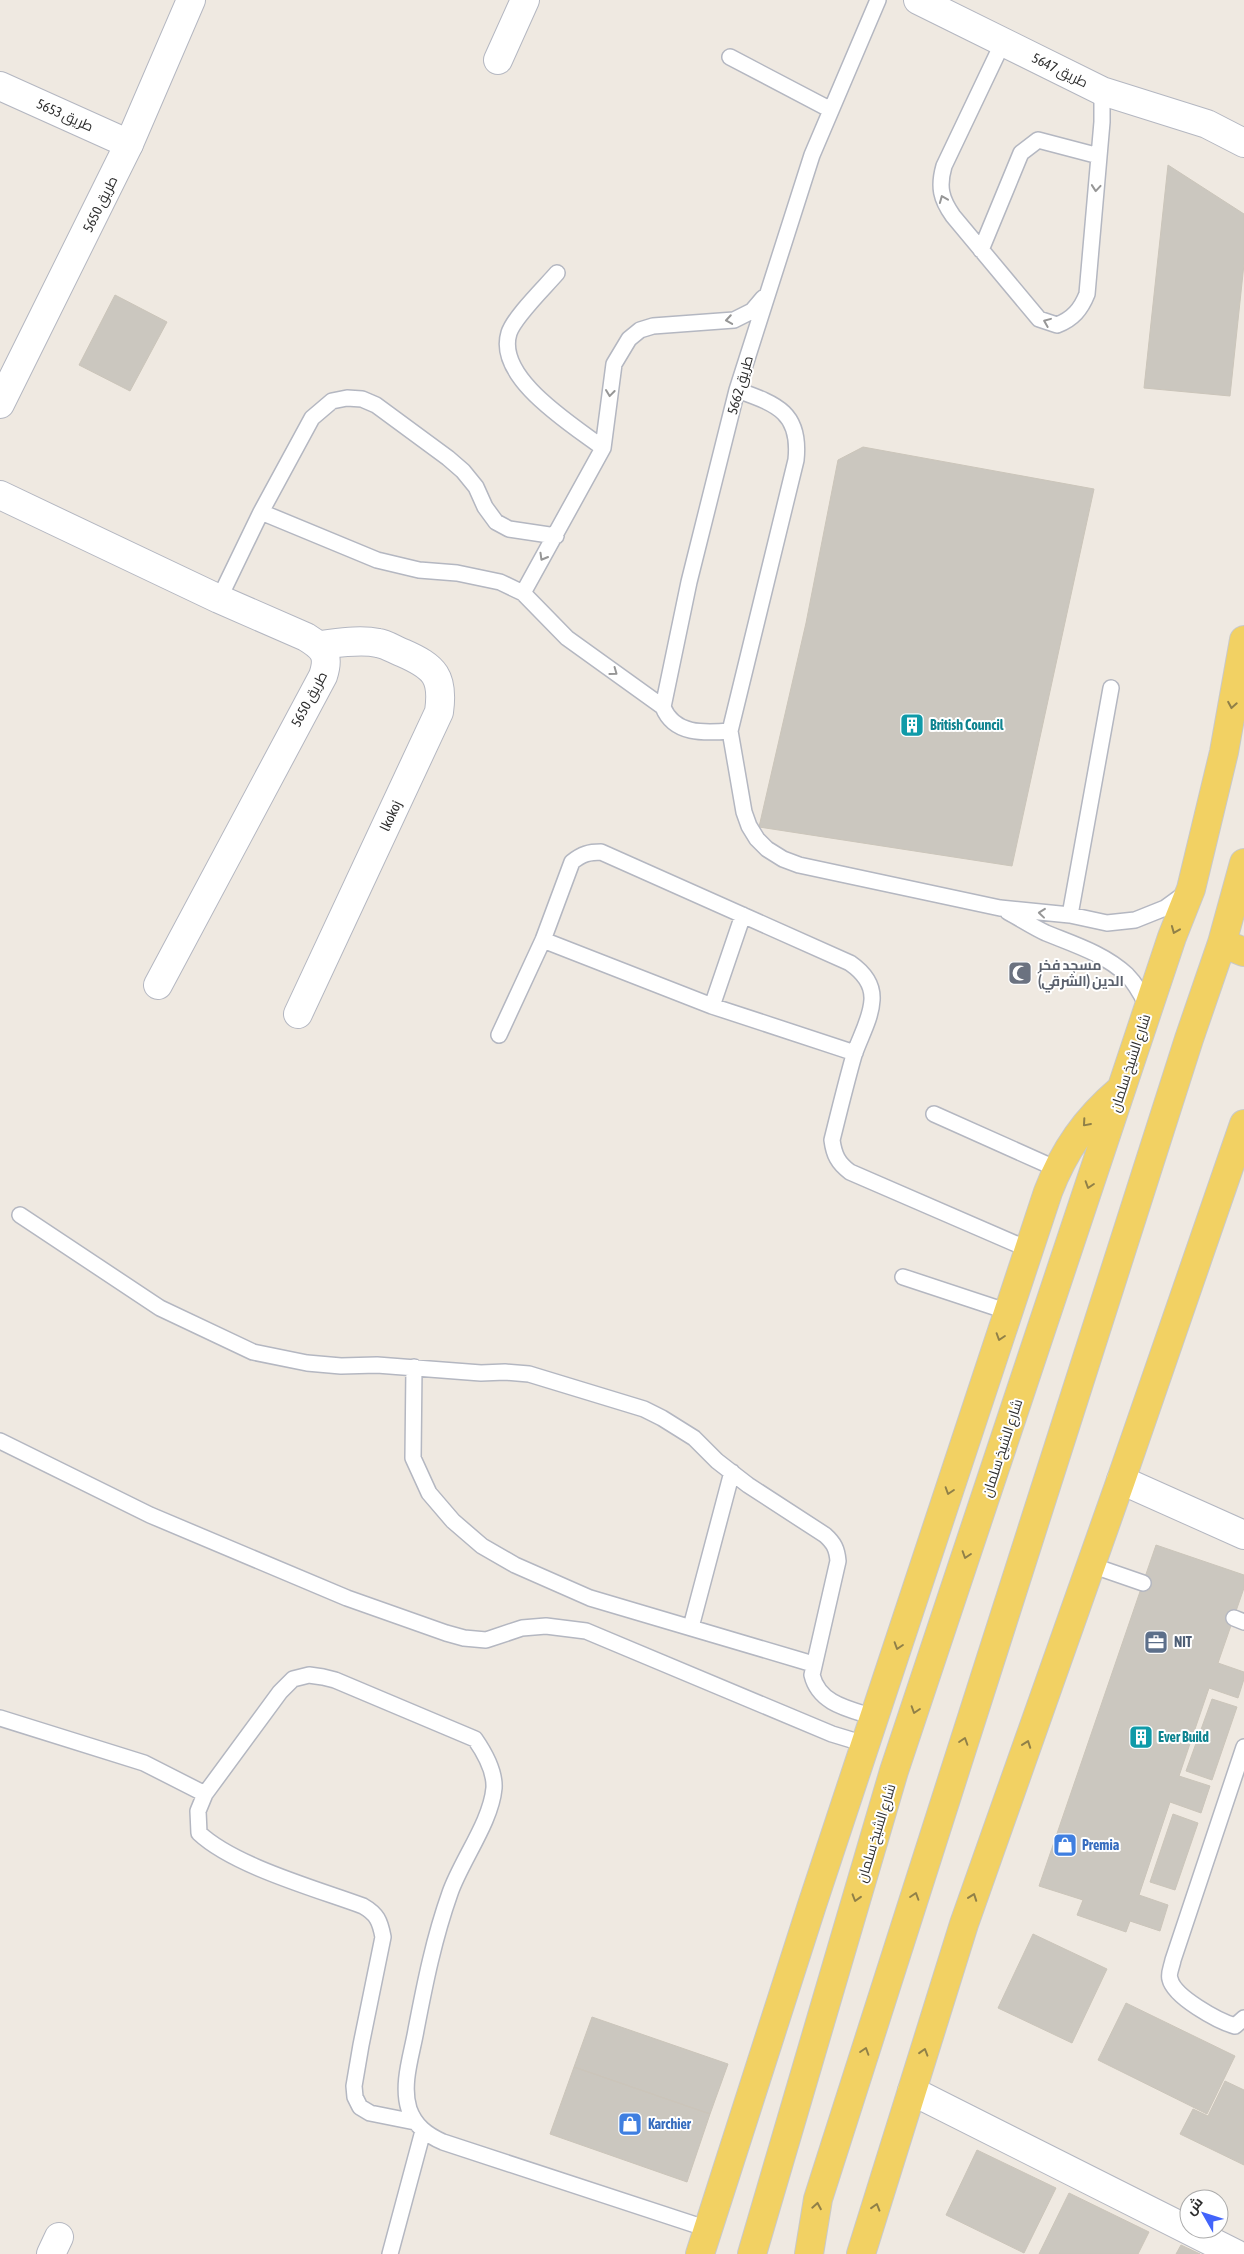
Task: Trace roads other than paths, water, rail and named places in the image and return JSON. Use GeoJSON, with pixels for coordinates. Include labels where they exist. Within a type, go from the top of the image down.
{"type":"FeatureCollection","features":[{"type":"Feature","properties":{"kind":"main road","name":"شارع الشيخ سلمان"},"geometry":{"type":"LineString","coordinates":[[752,2254],[894,1771],[1148,1008],[1172,937],[1191,889],[1224,752],[1244,640]]}},
{"type":"Feature","properties":{"kind":"main road"},"geometry":{"type":"LineString","coordinates":[[809,2254],[818,2199],[1189,1039],[1233,947],[1244,864]]}},
{"type":"Feature","properties":{"kind":"main road"},"geometry":{"type":"LineString","coordinates":[[704,2242],[874,1717],[1056,1170],[1081,1129],[1100,1107],[1122,1089]]}},
{"type":"Feature","properties":{"kind":"main road"},"geometry":{"type":"LineString","coordinates":[[861,2254],[964,1924],[1121,1480],[1244,1124]]}},
{"type":"Feature","properties":{"kind":"street","name":"طريق 5650"},"geometry":{"type":"LineString","coordinates":[[0,404],[129,144],[191,0]]}},
{"type":"Feature","properties":{"kind":"street"},"geometry":{"type":"LineString","coordinates":[[498,60],[525,0]]}},
{"type":"Feature","properties":{"kind":"street","name":"طريق 5647"},"geometry":{"type":"LineString","coordinates":[[918,0],[1102,91],[1207,124],[1244,144]]}},
{"type":"Feature","properties":{"kind":"street","name":"طريق 5653"},"geometry":{"type":"LineString","coordinates":[[0,86],[129,144]]}},
{"type":"Feature","properties":{"kind":"street","name":"طريق 5647"},"geometry":{"type":"LineString","coordinates":[[1207,124],[1236,122],[1244,118]]}},
{"type":"Feature","properties":{"kind":"street"},"geometry":{"type":"LineString","coordinates":[[0,496],[219,599],[300,634],[320,645]]}},
{"type":"Feature","properties":{"kind":"street","name":"lkokoj"},"geometry":{"type":"LineString","coordinates":[[298,1014],[439,712],[442,692],[438,679],[425,663],[378,642],[320,645]]}},
{"type":"Feature","properties":{"kind":"street","name":"طريق 5650"},"geometry":{"type":"LineString","coordinates":[[158,985],[323,676],[327,664],[325,653],[320,645]]}},
{"type":"Feature","properties":{"kind":"street"},"geometry":{"type":"LineString","coordinates":[[1121,1480],[1244,1535]]}},
{"type":"Feature","properties":{"kind":"street"},"geometry":{"type":"LineString","coordinates":[[912,2091],[1236,2254]]}},
{"type":"Feature","properties":{"kind":"lane","name":"طريق 5662"},"geometry":{"type":"LineString","coordinates":[[662,706],[689,582],[737,390],[812,155],[878,0]]}},
{"type":"Feature","properties":{"kind":"lane"},"geometry":{"type":"LineString","coordinates":[[1003,42],[944,166],[940,179],[940,192],[944,204],[1039,319],[1057,326],[1073,317],[1082,306],[1087,294],[1099,156],[1102,91]]}},
{"type":"Feature","properties":{"kind":"lane"},"geometry":{"type":"LineString","coordinates":[[730,57],[831,110]]}},
{"type":"Feature","properties":{"kind":"lane"},"geometry":{"type":"LineString","coordinates":[[982,250],[1021,153],[1029,145],[1038,140],[1099,156]]}},
{"type":"Feature","properties":{"kind":"lane"},"geometry":{"type":"LineString","coordinates":[[557,273],[515,321],[509,332],[508,352],[518,373],[537,396],[604,448]]}},
{"type":"Feature","properties":{"kind":"lane"},"geometry":{"type":"LineString","coordinates":[[523,593],[604,448],[614,364],[629,339],[640,330],[653,326],[734,320],[752,311],[767,293]]}},
{"type":"Feature","properties":{"kind":"lane"},"geometry":{"type":"LineString","coordinates":[[737,390],[771,402],[782,411],[791,423],[797,448],[796,460],[730,731],[744,812],[757,839],[768,850],[783,859],[799,865],[1000,908],[1070,915],[1107,923],[1135,920],[1165,908],[1191,889]]}},
{"type":"Feature","properties":{"kind":"lane"},"geometry":{"type":"LineString","coordinates":[[219,599],[261,512],[312,418],[332,401],[347,398],[362,399],[376,405],[463,471],[476,487],[485,507],[496,522],[509,529],[556,536]]}},
{"type":"Feature","properties":{"kind":"lane"},"geometry":{"type":"LineString","coordinates":[[261,512],[377,560],[419,570],[457,573],[500,582],[523,593],[567,638],[662,706],[666,715],[676,725],[688,731],[701,733],[730,731]]}},
{"type":"Feature","properties":{"kind":"lane"},"geometry":{"type":"LineString","coordinates":[[1070,915],[1111,688]]}},
{"type":"Feature","properties":{"kind":"lane"},"geometry":{"type":"LineString","coordinates":[[499,1035],[543,940],[572,862],[581,855],[601,852],[850,963],[859,969],[866,977],[871,994],[870,1012],[855,1054],[832,1140],[834,1152],[839,1163],[850,1172],[1030,1250]]}},
{"type":"Feature","properties":{"kind":"lane"},"geometry":{"type":"LineString","coordinates":[[1000,908],[1045,932],[1074,943],[1112,964],[1133,982],[1148,1008]]}},
{"type":"Feature","properties":{"kind":"lane"},"geometry":{"type":"LineString","coordinates":[[712,1006],[743,915]]}},
{"type":"Feature","properties":{"kind":"lane"},"geometry":{"type":"LineString","coordinates":[[543,940],[712,1006],[855,1054]]}},
{"type":"Feature","properties":{"kind":"lane"},"geometry":{"type":"LineString","coordinates":[[934,1114],[1056,1170]]}},
{"type":"Feature","properties":{"kind":"lane"},"geometry":{"type":"LineString","coordinates":[[20,1215],[160,1308],[253,1352],[307,1363],[341,1366],[414,1367],[481,1373],[529,1374],[644,1409],[662,1418],[694,1438],[732,1472],[764,1496],[825,1535],[834,1543],[838,1561],[813,1664],[812,1675],[814,1684],[825,1698],[837,1705],[874,1717]]}},
{"type":"Feature","properties":{"kind":"lane"},"geometry":{"type":"LineString","coordinates":[[903,1277],[1009,1312]]}},
{"type":"Feature","properties":{"kind":"lane"},"geometry":{"type":"LineString","coordinates":[[414,1367],[413,1458],[428,1493],[453,1521],[482,1546],[568,1590],[590,1598],[813,1664]]}},
{"type":"Feature","properties":{"kind":"lane"},"geometry":{"type":"LineString","coordinates":[[0,1441],[150,1515],[347,1598],[464,1638],[486,1640],[522,1628],[546,1626],[586,1631],[832,1734],[866,1744]]}},
{"type":"Feature","properties":{"kind":"lane"},"geometry":{"type":"LineString","coordinates":[[691,1627],[732,1472]]}},
{"type":"Feature","properties":{"kind":"lane"},"geometry":{"type":"LineString","coordinates":[[1091,1565],[1142,1583]]}},
{"type":"Feature","properties":{"kind":"lane"},"geometry":{"type":"LineString","coordinates":[[390,2254],[419,2126],[409,2108],[407,2079],[426,1972],[450,1891],[475,1842],[492,1797],[493,1781],[485,1753],[475,1739],[335,1680],[309,1675],[293,1679],[280,1692],[205,1794],[198,1811],[199,1833],[209,1842],[246,1862],[364,1906],[374,1912],[380,1921],[383,1937],[360,2045],[354,2086],[355,2097],[360,2107],[370,2113],[419,2126],[443,2142],[704,2242]]}},
{"type":"Feature","properties":{"kind":"lane"},"geometry":{"type":"LineString","coordinates":[[0,1718],[144,1762],[205,1794]]}},
{"type":"Feature","properties":{"kind":"lane"},"geometry":{"type":"LineString","coordinates":[[1244,1747],[1172,1960],[1169,1979],[1177,1992],[1220,2022],[1235,2026],[1244,2018]]}},
{"type":"Feature","properties":{"kind":"place","name":"British Council"},"geometry":{"type":"Point","coordinates":[912,725]}},
{"type":"Feature","properties":{"kind":"place","name":"مسجد فخر الدين (الشرقي)"},"geometry":{"type":"Point","coordinates":[1020,973]}},
{"type":"Feature","properties":{"kind":"place","name":"NIT"},"geometry":{"type":"Point","coordinates":[1156,1642]}},
{"type":"Feature","properties":{"kind":"place","name":"Ever Build"},"geometry":{"type":"Point","coordinates":[1141,1737]}},
{"type":"Feature","properties":{"kind":"place","name":"Premia"},"geometry":{"type":"Point","coordinates":[1065,1845]}},
{"type":"Feature","properties":{"kind":"place","name":"Karchier"},"geometry":{"type":"Point","coordinates":[630,2124]}}]}
